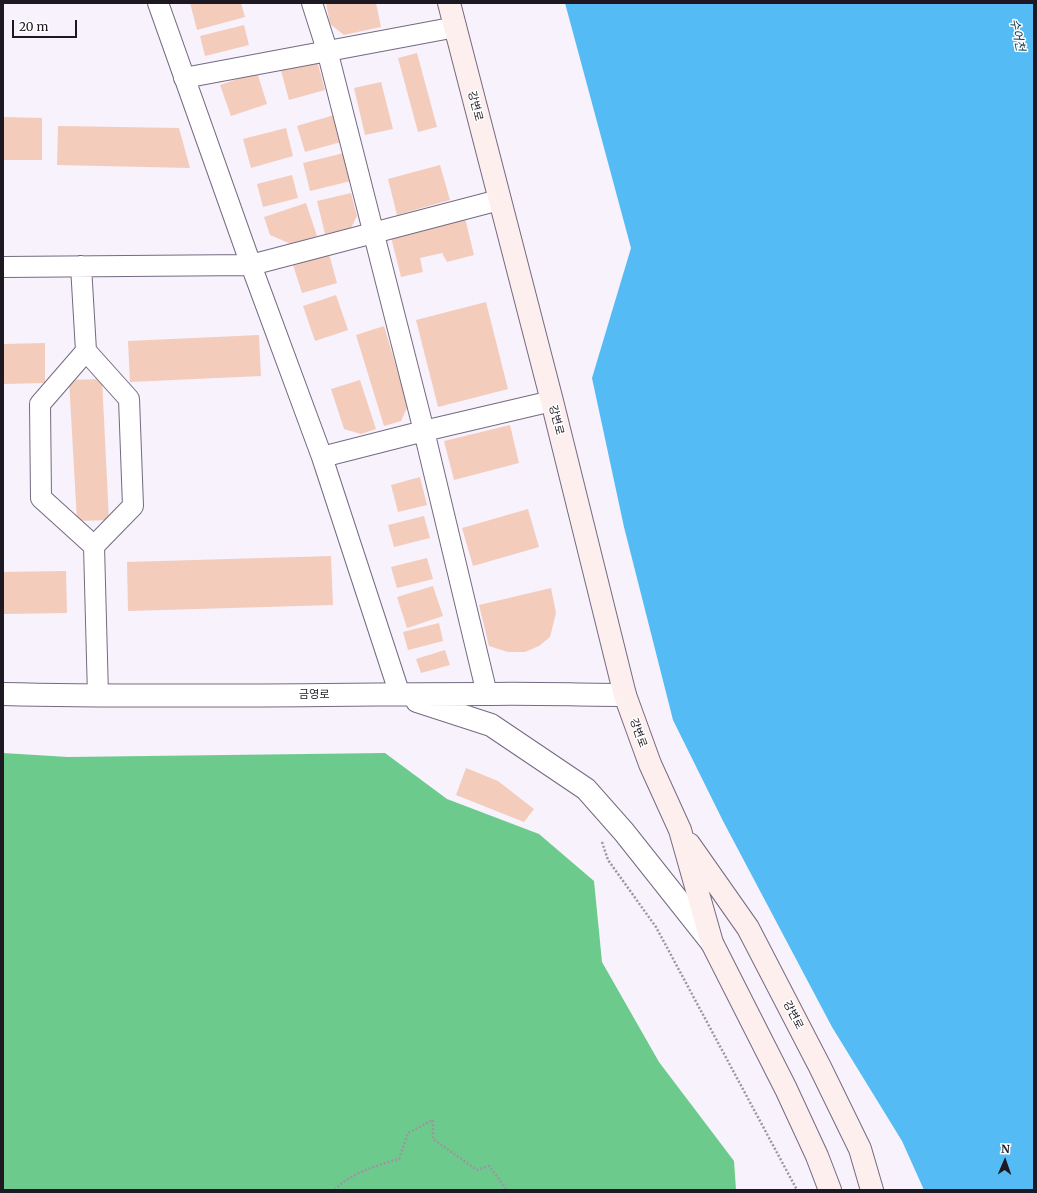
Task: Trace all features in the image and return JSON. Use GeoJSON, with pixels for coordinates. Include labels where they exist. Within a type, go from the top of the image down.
{"type":"FeatureCollection","features":[{"type":"Feature","properties":{"kind":"main road","name":"강변로"},"geometry":{"type":"LineString","coordinates":[[450,3],[499,200],[552,401],[624,695],[650,764],[680,830],[712,943],[786,1089],[817,1156],[830,1190]]}},
{"type":"Feature","properties":{"kind":"main road","name":"강변로"},"geometry":{"type":"LineString","coordinates":[[680,830],[748,928],[820,1067],[860,1149],[872,1190]]}},
{"type":"Feature","properties":{"kind":"street"},"geometry":{"type":"LineString","coordinates":[[158,3],[251,265],[322,457],[400,695],[490,725],[586,789],[624,832],[712,943]]}},
{"type":"Feature","properties":{"kind":"street"},"geometry":{"type":"LineString","coordinates":[[312,3],[327,50],[424,431],[488,694]]}},
{"type":"Feature","properties":{"kind":"street"},"geometry":{"type":"LineString","coordinates":[[184,78],[456,27]]}},
{"type":"Feature","properties":{"kind":"street"},"geometry":{"type":"LineString","coordinates":[[3,267],[251,265],[499,200]]}},
{"type":"Feature","properties":{"kind":"street"},"geometry":{"type":"LineString","coordinates":[[81,266],[86,351],[129,399],[134,506],[94,546]]}},
{"type":"Feature","properties":{"kind":"street"},"geometry":{"type":"LineString","coordinates":[[86,351],[40,404],[42,498],[94,546],[98,696]]}},
{"type":"Feature","properties":{"kind":"street"},"geometry":{"type":"LineString","coordinates":[[322,457],[552,401]]}},
{"type":"Feature","properties":{"kind":"street","name":"금영로"},"geometry":{"type":"LineString","coordinates":[[3,694],[98,696],[488,694],[624,695]]}},
{"type":"Feature","properties":{"kind":"path"},"geometry":{"type":"LineString","coordinates":[[601,838],[608,860],[656,927],[797,1190]]}},
{"type":"Feature","properties":{"kind":"path"},"geometry":{"type":"LineString","coordinates":[[335,1190],[339,1185],[371,1167],[399,1158],[408,1133],[433,1120],[433,1139],[477,1170],[489,1166],[507,1190]]}},
{"type":"Feature","properties":{"kind":"green space"},"geometry":{"type":"Polygon","coordinates":[[[3,753],[68,757],[385,753],[447,799],[539,834],[594,881],[602,962],[659,1062],[734,1161],[736,1190],[3,1190],[3,753]]]}},
{"type":"Feature","properties":{"kind":"water","name":"수어천"},"geometry":{"type":"Polygon","coordinates":[[[565,3],[1034,3],[1034,1190],[924,1190],[902,1141],[832,1027],[723,821],[673,720],[624,527],[592,378],[631,248],[565,3]]]}},
{"type":"Feature","properties":{"kind":"building"},"geometry":{"type":"Polygon","coordinates":[[[190,3],[241,3],[245,17],[197,30],[190,3]]]}},
{"type":"Feature","properties":{"kind":"building"},"geometry":{"type":"Polygon","coordinates":[[[326,3],[376,3],[381,27],[344,35],[330,24],[326,3]]]}},
{"type":"Feature","properties":{"kind":"building"},"geometry":{"type":"Polygon","coordinates":[[[244,25],[249,45],[205,56],[200,36],[244,25]]]}},
{"type":"Feature","properties":{"kind":"building"},"geometry":{"type":"Polygon","coordinates":[[[417,53],[437,127],[418,132],[398,58],[417,53]]]}},
{"type":"Feature","properties":{"kind":"building"},"geometry":{"type":"Polygon","coordinates":[[[316,57],[325,90],[289,100],[280,67],[316,57]]]}},
{"type":"Feature","properties":{"kind":"building"},"geometry":{"type":"Polygon","coordinates":[[[257,72],[267,104],[231,116],[220,85],[257,72]]]}},
{"type":"Feature","properties":{"kind":"building"},"geometry":{"type":"Polygon","coordinates":[[[381,82],[393,129],[365,135],[354,88],[381,82]]]}},
{"type":"Feature","properties":{"kind":"building"},"geometry":{"type":"Polygon","coordinates":[[[334,115],[341,142],[305,152],[297,126],[334,115]]]}},
{"type":"Feature","properties":{"kind":"building"},"geometry":{"type":"Polygon","coordinates":[[[3,117],[42,118],[42,160],[3,160],[3,117]]]}},
{"type":"Feature","properties":{"kind":"building"},"geometry":{"type":"Polygon","coordinates":[[[58,126],[179,128],[190,168],[57,165],[58,126]]]}},
{"type":"Feature","properties":{"kind":"building"},"geometry":{"type":"Polygon","coordinates":[[[286,128],[293,156],[251,168],[243,139],[286,128]]]}},
{"type":"Feature","properties":{"kind":"building"},"geometry":{"type":"Polygon","coordinates":[[[344,153],[351,181],[310,191],[303,163],[344,153]]]}},
{"type":"Feature","properties":{"kind":"building"},"geometry":{"type":"Polygon","coordinates":[[[440,165],[450,200],[397,215],[388,179],[440,165]]]}},
{"type":"Feature","properties":{"kind":"building"},"geometry":{"type":"Polygon","coordinates":[[[292,175],[298,198],[263,207],[257,184],[292,175]]]}},
{"type":"Feature","properties":{"kind":"building"},"geometry":{"type":"Polygon","coordinates":[[[351,193],[357,216],[351,228],[325,234],[317,201],[351,193]]]}},
{"type":"Feature","properties":{"kind":"building"},"geometry":{"type":"Polygon","coordinates":[[[306,203],[317,236],[291,244],[270,235],[264,217],[306,203]]]}},
{"type":"Feature","properties":{"kind":"building"},"geometry":{"type":"Polygon","coordinates":[[[465,218],[474,255],[447,262],[442,253],[420,258],[423,272],[401,277],[391,237],[465,218]]]}},
{"type":"Feature","properties":{"kind":"building"},"geometry":{"type":"Polygon","coordinates":[[[329,254],[337,283],[302,293],[293,265],[329,254]]]}},
{"type":"Feature","properties":{"kind":"building"},"geometry":{"type":"Polygon","coordinates":[[[336,295],[348,330],[315,341],[303,306],[336,295]]]}},
{"type":"Feature","properties":{"kind":"building"},"geometry":{"type":"Polygon","coordinates":[[[486,302],[508,389],[438,407],[416,320],[486,302]]]}},
{"type":"Feature","properties":{"kind":"building"},"geometry":{"type":"Polygon","coordinates":[[[384,326],[408,406],[401,421],[384,426],[356,335],[384,326]]]}},
{"type":"Feature","properties":{"kind":"building"},"geometry":{"type":"Polygon","coordinates":[[[259,335],[261,376],[130,382],[128,341],[259,335]]]}},
{"type":"Feature","properties":{"kind":"building"},"geometry":{"type":"Polygon","coordinates":[[[45,343],[45,383],[3,384],[3,344],[45,343]]]}},
{"type":"Feature","properties":{"kind":"building"},"geometry":{"type":"Polygon","coordinates":[[[102,379],[109,520],[77,521],[69,380],[102,379]]]}},
{"type":"Feature","properties":{"kind":"building"},"geometry":{"type":"Polygon","coordinates":[[[360,380],[376,429],[361,434],[344,429],[331,389],[360,380]]]}},
{"type":"Feature","properties":{"kind":"building"},"geometry":{"type":"Polygon","coordinates":[[[510,425],[519,463],[454,480],[444,441],[510,425]]]}},
{"type":"Feature","properties":{"kind":"building"},"geometry":{"type":"Polygon","coordinates":[[[420,477],[427,505],[398,512],[391,485],[420,477]]]}},
{"type":"Feature","properties":{"kind":"building"},"geometry":{"type":"Polygon","coordinates":[[[528,509],[539,547],[473,566],[462,528],[528,509]]]}},
{"type":"Feature","properties":{"kind":"building"},"geometry":{"type":"Polygon","coordinates":[[[424,516],[430,538],[394,547],[388,525],[424,516]]]}},
{"type":"Feature","properties":{"kind":"building"},"geometry":{"type":"Polygon","coordinates":[[[331,556],[333,605],[128,611],[127,562],[331,556]]]}},
{"type":"Feature","properties":{"kind":"building"},"geometry":{"type":"Polygon","coordinates":[[[427,558],[433,579],[397,588],[391,567],[427,558]]]}},
{"type":"Feature","properties":{"kind":"building"},"geometry":{"type":"Polygon","coordinates":[[[66,571],[67,613],[3,614],[3,572],[66,571]]]}},
{"type":"Feature","properties":{"kind":"building"},"geometry":{"type":"Polygon","coordinates":[[[433,586],[443,616],[407,628],[397,597],[433,586]]]}},
{"type":"Feature","properties":{"kind":"building"},"geometry":{"type":"Polygon","coordinates":[[[551,588],[556,613],[550,637],[539,646],[525,652],[508,652],[489,646],[479,605],[551,588]]]}},
{"type":"Feature","properties":{"kind":"building"},"geometry":{"type":"Polygon","coordinates":[[[439,623],[443,641],[408,650],[403,632],[439,623]]]}},
{"type":"Feature","properties":{"kind":"building"},"geometry":{"type":"Polygon","coordinates":[[[445,650],[450,665],[421,673],[416,659],[445,650]]]}},
{"type":"Feature","properties":{"kind":"building"},"geometry":{"type":"Polygon","coordinates":[[[466,768],[498,781],[534,809],[524,822],[456,795],[466,768]]]}}]}
